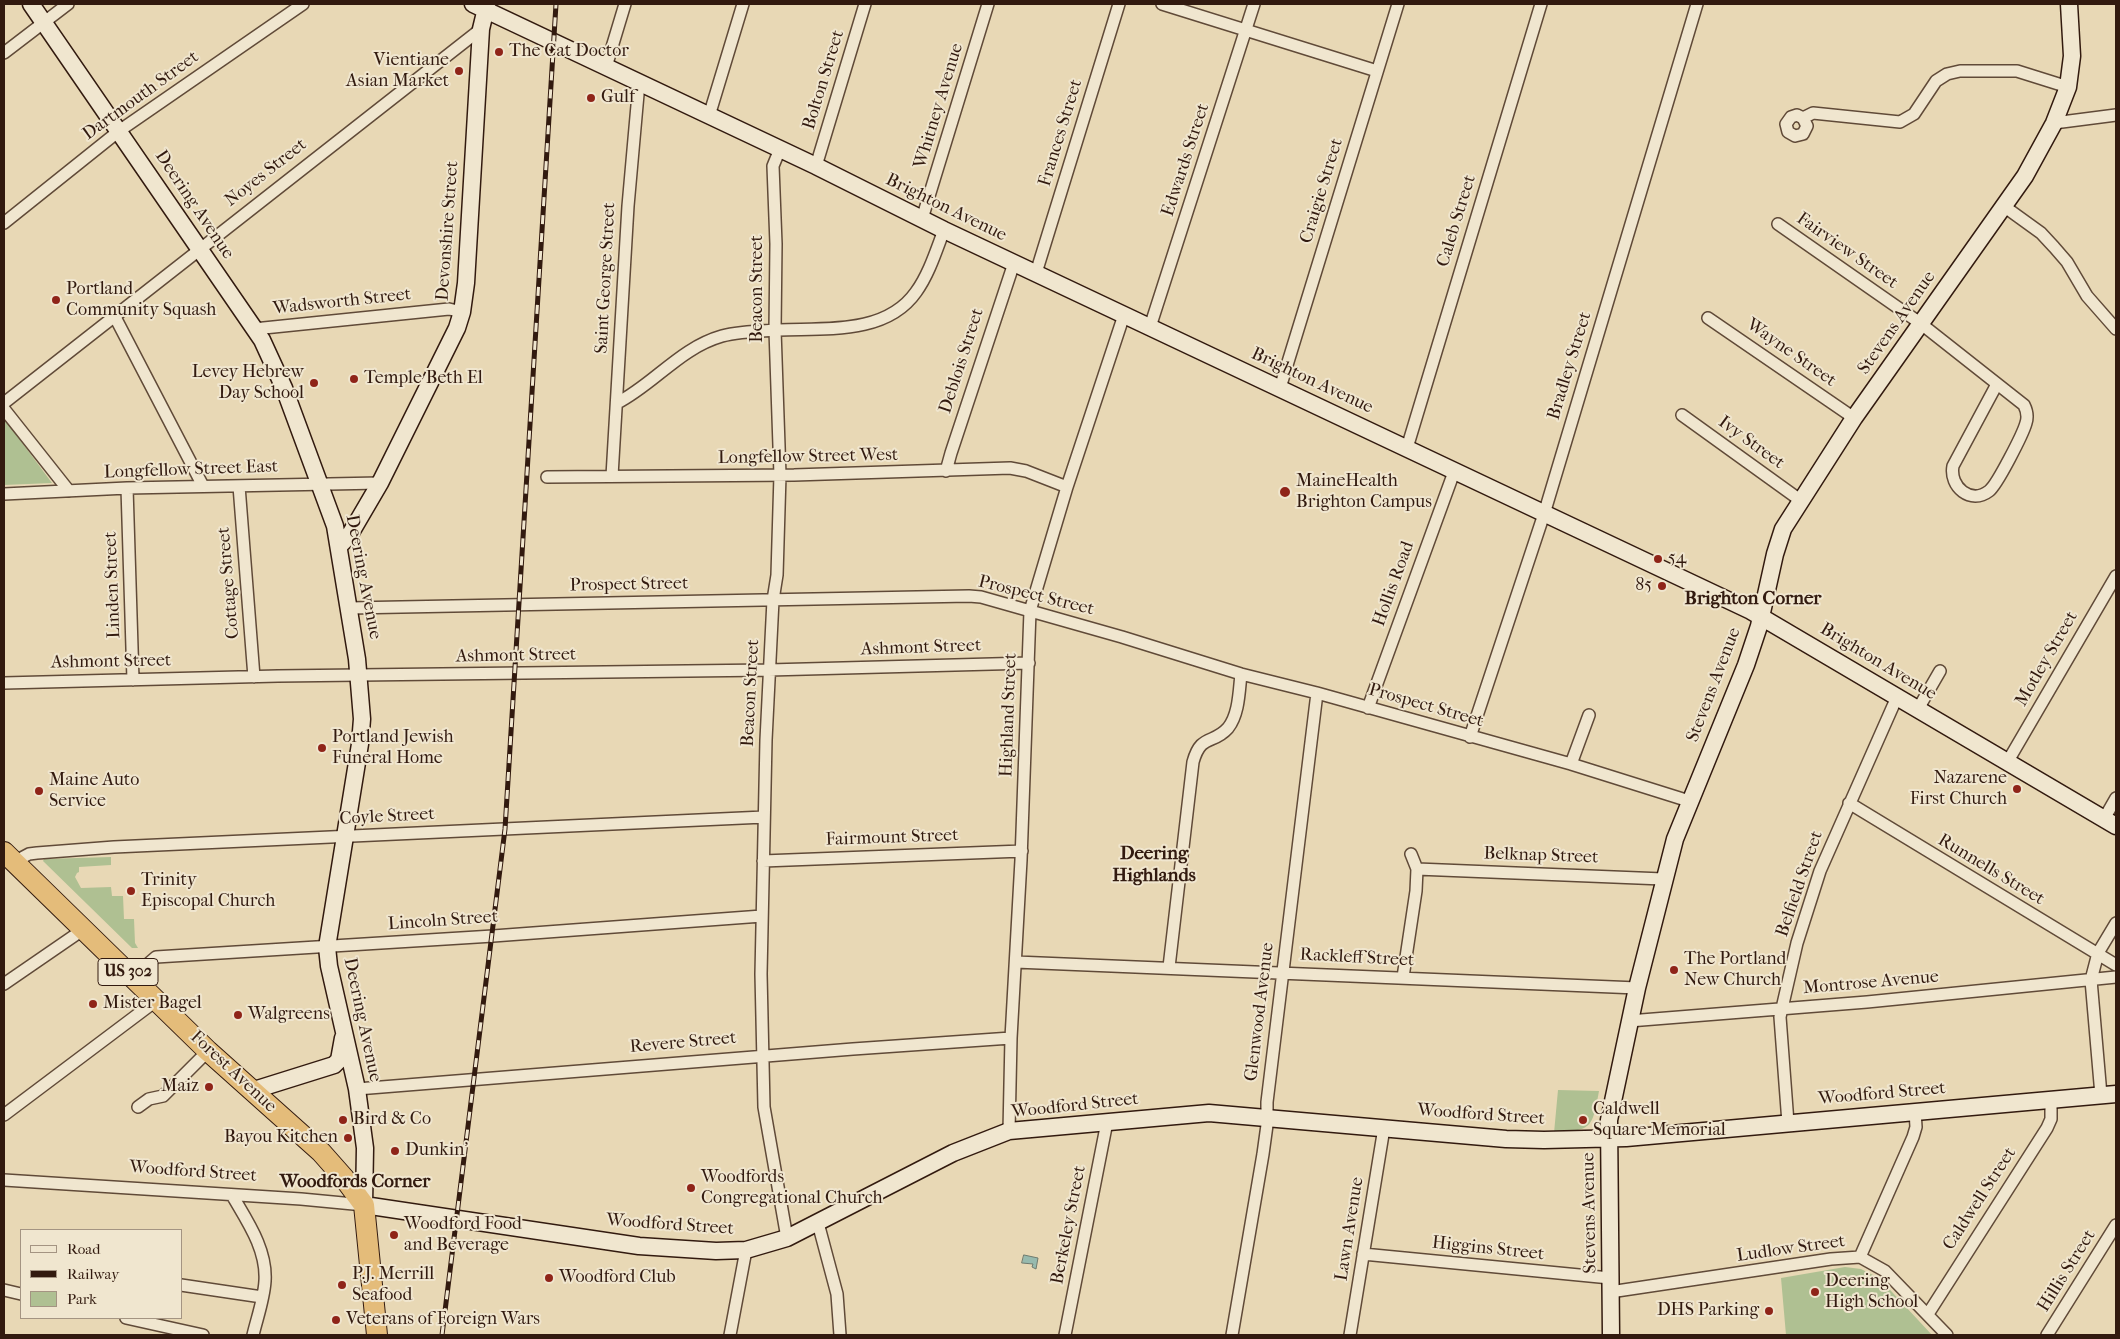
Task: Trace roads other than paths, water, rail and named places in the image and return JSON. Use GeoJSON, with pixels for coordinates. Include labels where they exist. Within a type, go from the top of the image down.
{"type":"FeatureCollection","features":[{"type":"Feature","properties":{"kind":"highway","name":"Forest Avenue"},"geometry":{"type":"LineString","coordinates":[[6,855],[208,1051],[321,1152],[344,1178],[364,1206],[377,1335]]}},
{"type":"Feature","properties":{"kind":"main road","name":"Deering Avenue"},"geometry":{"type":"LineString","coordinates":[[31,4],[254,329],[277,373],[321,484],[340,545],[358,675],[361,727],[327,947],[329,966],[356,1083],[364,1148],[364,1206]]}},
{"type":"Feature","properties":{"kind":"main road","name":"Stevens Avenue"},"geometry":{"type":"LineString","coordinates":[[1611,1335],[1609,1138],[1612,1099],[1663,879],[1675,839],[1746,665],[1761,616],[1775,554],[1783,529],[1854,418],[2005,206],[2025,176],[2054,123],[2068,87],[2072,56],[2069,4]]}},
{"type":"Feature","properties":{"kind":"main road","name":"Brighton Avenue"},"geometry":{"type":"LineString","coordinates":[[482,6],[816,166],[944,230],[1761,616],[2110,823]]}},
{"type":"Feature","properties":{"kind":"main road","name":"Devonshire Street"},"geometry":{"type":"LineString","coordinates":[[340,545],[348,536],[380,483],[457,328],[462,312],[466,283],[482,6]]}},
{"type":"Feature","properties":{"kind":"main road"},"geometry":{"type":"LineString","coordinates":[[334,1065],[339,1060],[342,1050],[344,1031]]}},
{"type":"Feature","properties":{"kind":"main road"},"geometry":{"type":"LineString","coordinates":[[251,1091],[334,1065],[340,1066],[356,1083]]}},
{"type":"Feature","properties":{"kind":"main road","name":"Woodford Street"},"geometry":{"type":"LineString","coordinates":[[364,1206],[631,1245],[716,1251],[746,1250],[787,1238],[953,1153],[1009,1131],[1209,1113],[1506,1139],[1609,1138],[2109,1094]]}},
{"type":"Feature","properties":{"kind":"street"},"geometry":{"type":"LineString","coordinates":[[4,53],[43,21],[68,4]]}},
{"type":"Feature","properties":{"kind":"street","name":"Dartmouth Street"},"geometry":{"type":"LineString","coordinates":[[4,223],[119,131],[303,4]]}},
{"type":"Feature","properties":{"kind":"street"},"geometry":{"type":"LineString","coordinates":[[606,67],[625,4]]}},
{"type":"Feature","properties":{"kind":"street"},"geometry":{"type":"LineString","coordinates":[[709,116],[743,4]]}},
{"type":"Feature","properties":{"kind":"street","name":"Bolton Street"},"geometry":{"type":"LineString","coordinates":[[816,166],[865,4]]}},
{"type":"Feature","properties":{"kind":"street","name":"Whitney Avenue"},"geometry":{"type":"LineString","coordinates":[[922,219],[988,4]]}},
{"type":"Feature","properties":{"kind":"street","name":"Frances Street"},"geometry":{"type":"LineString","coordinates":[[1036,273],[1119,4]]}},
{"type":"Feature","properties":{"kind":"street"},"geometry":{"type":"LineString","coordinates":[[1162,4],[1377,71]]}},
{"type":"Feature","properties":{"kind":"street","name":"Edwards Street"},"geometry":{"type":"LineString","coordinates":[[1150,327],[1254,4]]}},
{"type":"Feature","properties":{"kind":"street","name":"Craigie Street"},"geometry":{"type":"LineString","coordinates":[[1280,388],[1398,4]]}},
{"type":"Feature","properties":{"kind":"street","name":"Caleb Street"},"geometry":{"type":"LineString","coordinates":[[1407,448],[1541,4]]}},
{"type":"Feature","properties":{"kind":"street","name":"Bradley Street"},"geometry":{"type":"LineString","coordinates":[[1470,737],[1544,514],[1697,4]]}},
{"type":"Feature","properties":{"kind":"street","name":"Noyes Street"},"geometry":{"type":"LineString","coordinates":[[4,403],[116,317],[199,248],[481,29]]}},
{"type":"Feature","properties":{"kind":"street"},"geometry":{"type":"LineString","coordinates":[[1803,118],[1816,113],[1900,122],[1914,114],[1936,81],[1947,74],[1960,71],[2017,71],[2068,87]]}},
{"type":"Feature","properties":{"kind":"street","name":"Saint George Street"},"geometry":{"type":"LineString","coordinates":[[612,476],[628,206],[639,82]]}},
{"type":"Feature","properties":{"kind":"street"},"geometry":{"type":"LineString","coordinates":[[2054,123],[2116,115]]}},
{"type":"Feature","properties":{"kind":"street","name":"Beacon Street"},"geometry":{"type":"LineString","coordinates":[[780,149],[773,166],[776,244],[775,330],[780,475],[778,575],[773,600],[764,817],[762,1057],[767,1133],[787,1238]]}},
{"type":"Feature","properties":{"kind":"street"},"geometry":{"type":"LineString","coordinates":[[2005,206],[2040,233],[2054,247],[2066,262],[2087,296],[2116,329]]}},
{"type":"Feature","properties":{"kind":"street","name":"Fairview Street"},"geometry":{"type":"LineString","coordinates":[[1778,224],[1920,324],[2022,402],[2027,411],[2027,423],[1994,486],[1982,495],[1970,495],[1957,487],[1953,470],[1997,384]]}},
{"type":"Feature","properties":{"kind":"street"},"geometry":{"type":"LineString","coordinates":[[617,403],[635,394],[673,361],[722,336],[775,330],[852,326],[886,318],[902,308],[915,293],[926,274],[944,230]]}},
{"type":"Feature","properties":{"kind":"street","name":"Deblois Street"},"geometry":{"type":"LineString","coordinates":[[946,471],[950,453],[1014,263]]}},
{"type":"Feature","properties":{"kind":"street","name":"Wadsworth Street"},"geometry":{"type":"LineString","coordinates":[[254,329],[449,309],[462,312]]}},
{"type":"Feature","properties":{"kind":"street","name":"Highland Street"},"geometry":{"type":"LineString","coordinates":[[1009,1131],[1011,1038],[1022,851],[1030,611],[1067,487],[1124,314]]}},
{"type":"Feature","properties":{"kind":"street"},"geometry":{"type":"LineString","coordinates":[[116,317],[203,486]]}},
{"type":"Feature","properties":{"kind":"street","name":"Wayne Street"},"geometry":{"type":"LineString","coordinates":[[1708,318],[1854,418]]}},
{"type":"Feature","properties":{"kind":"street"},"geometry":{"type":"LineString","coordinates":[[4,410],[68,491]]}},
{"type":"Feature","properties":{"kind":"street","name":"Ivy Street"},"geometry":{"type":"LineString","coordinates":[[1682,415],[1800,500]]}},
{"type":"Feature","properties":{"kind":"street","name":"Longfellow Street West"},"geometry":{"type":"LineString","coordinates":[[547,477],[780,475],[1010,468],[1026,471],[1067,487]]}},
{"type":"Feature","properties":{"kind":"street","name":"Hollis Road"},"geometry":{"type":"LineString","coordinates":[[1368,708],[1454,472]]}},
{"type":"Feature","properties":{"kind":"street","name":"Longfellow Street East"},"geometry":{"type":"LineString","coordinates":[[4,494],[127,488],[380,483]]}},
{"type":"Feature","properties":{"kind":"street","name":"Cottage Street"},"geometry":{"type":"LineString","coordinates":[[239,486],[254,676]]}},
{"type":"Feature","properties":{"kind":"street","name":"Linden Street"},"geometry":{"type":"LineString","coordinates":[[127,488],[134,680]]}},
{"type":"Feature","properties":{"kind":"street","name":"Motley Street"},"geometry":{"type":"LineString","coordinates":[[2008,761],[2116,576]]}},
{"type":"Feature","properties":{"kind":"street","name":"Prospect Street"},"geometry":{"type":"LineString","coordinates":[[350,608],[969,596],[1122,637],[1241,674],[1317,693],[1571,764],[1689,801]]}},
{"type":"Feature","properties":{"kind":"street","name":"Ashmont Street"},"geometry":{"type":"LineString","coordinates":[[4,683],[254,676],[769,670],[1028,663]]}},
{"type":"Feature","properties":{"kind":"street"},"geometry":{"type":"LineString","coordinates":[[1918,709],[1940,671]]}},
{"type":"Feature","properties":{"kind":"street"},"geometry":{"type":"LineString","coordinates":[[1169,967],[1193,762],[1197,748],[1203,742],[1227,729],[1234,718],[1241,674]]}},
{"type":"Feature","properties":{"kind":"street","name":"Glenwood Avenue"},"geometry":{"type":"LineString","coordinates":[[1232,1335],[1263,1154],[1282,972],[1317,693]]}},
{"type":"Feature","properties":{"kind":"street","name":"Belfield Street"},"geometry":{"type":"LineString","coordinates":[[1788,1122],[1781,1009],[1809,904],[1820,871],[1897,697]]}},
{"type":"Feature","properties":{"kind":"street"},"geometry":{"type":"LineString","coordinates":[[1571,764],[1589,714]]}},
{"type":"Feature","properties":{"kind":"street"},"geometry":{"type":"LineString","coordinates":[[2110,823],[2116,798]]}},
{"type":"Feature","properties":{"kind":"street","name":"Runnells Street"},"geometry":{"type":"LineString","coordinates":[[1849,803],[2116,965]]}},
{"type":"Feature","properties":{"kind":"street","name":"Coyle Street"},"geometry":{"type":"LineString","coordinates":[[6,855],[764,817]]}},
{"type":"Feature","properties":{"kind":"street","name":"Fairmount Street"},"geometry":{"type":"LineString","coordinates":[[763,861],[1022,851]]}},
{"type":"Feature","properties":{"kind":"street"},"geometry":{"type":"LineString","coordinates":[[1403,978],[1415,899],[1416,869],[1411,854]]}},
{"type":"Feature","properties":{"kind":"street","name":"Belknap Street"},"geometry":{"type":"LineString","coordinates":[[1416,869],[1663,879]]}},
{"type":"Feature","properties":{"kind":"street","name":"Lincoln Street"},"geometry":{"type":"LineString","coordinates":[[133,977],[156,957],[327,947],[762,916]]}},
{"type":"Feature","properties":{"kind":"street"},"geometry":{"type":"LineString","coordinates":[[2109,1094],[2091,980],[2098,953],[2116,923]]}},
{"type":"Feature","properties":{"kind":"street"},"geometry":{"type":"LineString","coordinates":[[4,984],[84,929]]}},
{"type":"Feature","properties":{"kind":"street","name":"Rackleff Street"},"geometry":{"type":"LineString","coordinates":[[1016,962],[1637,988]]}},
{"type":"Feature","properties":{"kind":"street","name":"Montrose Avenue"},"geometry":{"type":"LineString","coordinates":[[1629,1021],[1781,1009],[2116,977]]}},
{"type":"Feature","properties":{"kind":"street"},"geometry":{"type":"LineString","coordinates":[[4,1115],[157,1000]]}},
{"type":"Feature","properties":{"kind":"street","name":"Revere Street"},"geometry":{"type":"LineString","coordinates":[[356,1083],[762,1057],[1011,1038]]}},
{"type":"Feature","properties":{"kind":"street"},"geometry":{"type":"LineString","coordinates":[[138,1107],[149,1099],[162,1096],[208,1051]]}},
{"type":"Feature","properties":{"kind":"street","name":"Caldwell Street"},"geometry":{"type":"LineString","coordinates":[[1928,1314],[2047,1128],[2051,1120],[2051,1099]]}},
{"type":"Feature","properties":{"kind":"street"},"geometry":{"type":"LineString","coordinates":[[1860,1257],[1913,1137],[1916,1127],[1915,1111]]}},
{"type":"Feature","properties":{"kind":"street","name":"Berkeley Street"},"geometry":{"type":"LineString","coordinates":[[1065,1335],[1107,1122]]}},
{"type":"Feature","properties":{"kind":"street","name":"Lawn Avenue"},"geometry":{"type":"LineString","coordinates":[[1350,1335],[1384,1128]]}},
{"type":"Feature","properties":{"kind":"street","name":"Woodford Street"},"geometry":{"type":"LineString","coordinates":[[4,1180],[337,1202],[364,1206]]}},
{"type":"Feature","properties":{"kind":"street"},"geometry":{"type":"LineString","coordinates":[[232,1195],[260,1248],[264,1261],[265,1281],[253,1335]]}},
{"type":"Feature","properties":{"kind":"street"},"geometry":{"type":"LineString","coordinates":[[818,1223],[838,1294],[840,1335]]}},
{"type":"Feature","properties":{"kind":"street","name":"Hillis Street"},"geometry":{"type":"LineString","coordinates":[[2047,1335],[2116,1226]]}},
{"type":"Feature","properties":{"kind":"street"},"geometry":{"type":"LineString","coordinates":[[730,1335],[746,1250]]}},
{"type":"Feature","properties":{"kind":"street","name":"Higgins Street"},"geometry":{"type":"LineString","coordinates":[[1363,1254],[1610,1285]]}},
{"type":"Feature","properties":{"kind":"street","name":"Ludlow Street"},"geometry":{"type":"LineString","coordinates":[[1610,1285],[1860,1257],[1886,1271],[1947,1335]]}},
{"type":"Feature","properties":{"kind":"street"},"geometry":{"type":"LineString","coordinates":[[182,1285],[262,1297]]}},
{"type":"Feature","properties":{"kind":"street"},"geometry":{"type":"LineString","coordinates":[[4,1290],[20,1294]]}},
{"type":"Feature","properties":{"kind":"street"},"geometry":{"type":"LineString","coordinates":[[131,1319],[203,1335]]}},
{"type":"Feature","properties":{"kind":"water"},"geometry":{"type":"Polygon","coordinates":[[[1024,1255],[1038,1258],[1036,1269],[1032,1267],[1033,1264],[1022,1263],[1024,1255]]]}},
{"type":"Feature","properties":{"kind":"railway"},"geometry":{"type":"LineString","coordinates":[[442,1335],[505,829],[556,4]]}},
{"type":"Feature","properties":{"kind":"place","name":"The Cat Doctor"},"geometry":{"type":"Point","coordinates":[499,52]}},
{"type":"Feature","properties":{"kind":"place","name":"Vientiane Asian Market"},"geometry":{"type":"Point","coordinates":[459,71]}},
{"type":"Feature","properties":{"kind":"place","name":"Gulf"},"geometry":{"type":"Point","coordinates":[591,98]}},
{"type":"Feature","properties":{"kind":"place","name":"Portland Community Squash"},"geometry":{"type":"Point","coordinates":[56,300]}},
{"type":"Feature","properties":{"kind":"place","name":"Temple Beth El"},"geometry":{"type":"Point","coordinates":[354,379]}},
{"type":"Feature","properties":{"kind":"place","name":"Levey Hebrew Day School"},"geometry":{"type":"Point","coordinates":[314,383]}},
{"type":"Feature","properties":{"kind":"place","name":"MaineHealth Brighton Campus"},"geometry":{"type":"Point","coordinates":[1285,492]}},
{"type":"Feature","properties":{"kind":"place","name":"54"},"geometry":{"type":"Point","coordinates":[1658,559]}},
{"type":"Feature","properties":{"kind":"place","name":"85"},"geometry":{"type":"Point","coordinates":[1662,586]}},
{"type":"Feature","properties":{"kind":"place","name":"Portland Jewish Funeral Home"},"geometry":{"type":"Point","coordinates":[322,748]}},
{"type":"Feature","properties":{"kind":"place","name":"Nazarene First Church"},"geometry":{"type":"Point","coordinates":[2017,789]}},
{"type":"Feature","properties":{"kind":"place","name":"Maine Auto Service"},"geometry":{"type":"Point","coordinates":[39,791]}},
{"type":"Feature","properties":{"kind":"place","name":"Trinity Episcopal Church"},"geometry":{"type":"Point","coordinates":[131,891]}},
{"type":"Feature","properties":{"kind":"place","name":"The Portland New Church"},"geometry":{"type":"Point","coordinates":[1674,970]}},
{"type":"Feature","properties":{"kind":"place","name":"Mister Bagel"},"geometry":{"type":"Point","coordinates":[93,1004]}},
{"type":"Feature","properties":{"kind":"place","name":"Walgreens"},"geometry":{"type":"Point","coordinates":[238,1015]}},
{"type":"Feature","properties":{"kind":"place","name":"Maiz"},"geometry":{"type":"Point","coordinates":[209,1087]}},
{"type":"Feature","properties":{"kind":"place","name":"Bird & Co"},"geometry":{"type":"Point","coordinates":[343,1120]}},
{"type":"Feature","properties":{"kind":"place","name":"Caldwell Square Memorial"},"geometry":{"type":"Point","coordinates":[1583,1120]}},
{"type":"Feature","properties":{"kind":"place","name":"Bayou Kitchen"},"geometry":{"type":"Point","coordinates":[348,1138]}},
{"type":"Feature","properties":{"kind":"place","name":"Dunkin'"},"geometry":{"type":"Point","coordinates":[395,1151]}},
{"type":"Feature","properties":{"kind":"place","name":"Woodfords Congregational Church"},"geometry":{"type":"Point","coordinates":[691,1188]}},
{"type":"Feature","properties":{"kind":"place","name":"Woodford Food and Beverage"},"geometry":{"type":"Point","coordinates":[394,1235]}},
{"type":"Feature","properties":{"kind":"place","name":"Woodford Club"},"geometry":{"type":"Point","coordinates":[549,1278]}},
{"type":"Feature","properties":{"kind":"place","name":"P.J. Merrill Seafood"},"geometry":{"type":"Point","coordinates":[342,1285]}},
{"type":"Feature","properties":{"kind":"place","name":"Deering High School"},"geometry":{"type":"Point","coordinates":[1815,1292]}},
{"type":"Feature","properties":{"kind":"place","name":"DHS Parking"},"geometry":{"type":"Point","coordinates":[1769,1311]}},
{"type":"Feature","properties":{"kind":"place","name":"Veterans of Foreign Wars"},"geometry":{"type":"Point","coordinates":[336,1320]}},
{"type":"Feature","properties":{"kind":"district","name":"Brighton Corner"},"geometry":{"type":"Point","coordinates":[1753,599]}},
{"type":"Feature","properties":{"kind":"district","name":"Deering Highlands"},"geometry":{"type":"Point","coordinates":[1154,865]}},
{"type":"Feature","properties":{"kind":"district","name":"Woodfords Corner"},"geometry":{"type":"Point","coordinates":[355,1182]}}]}
